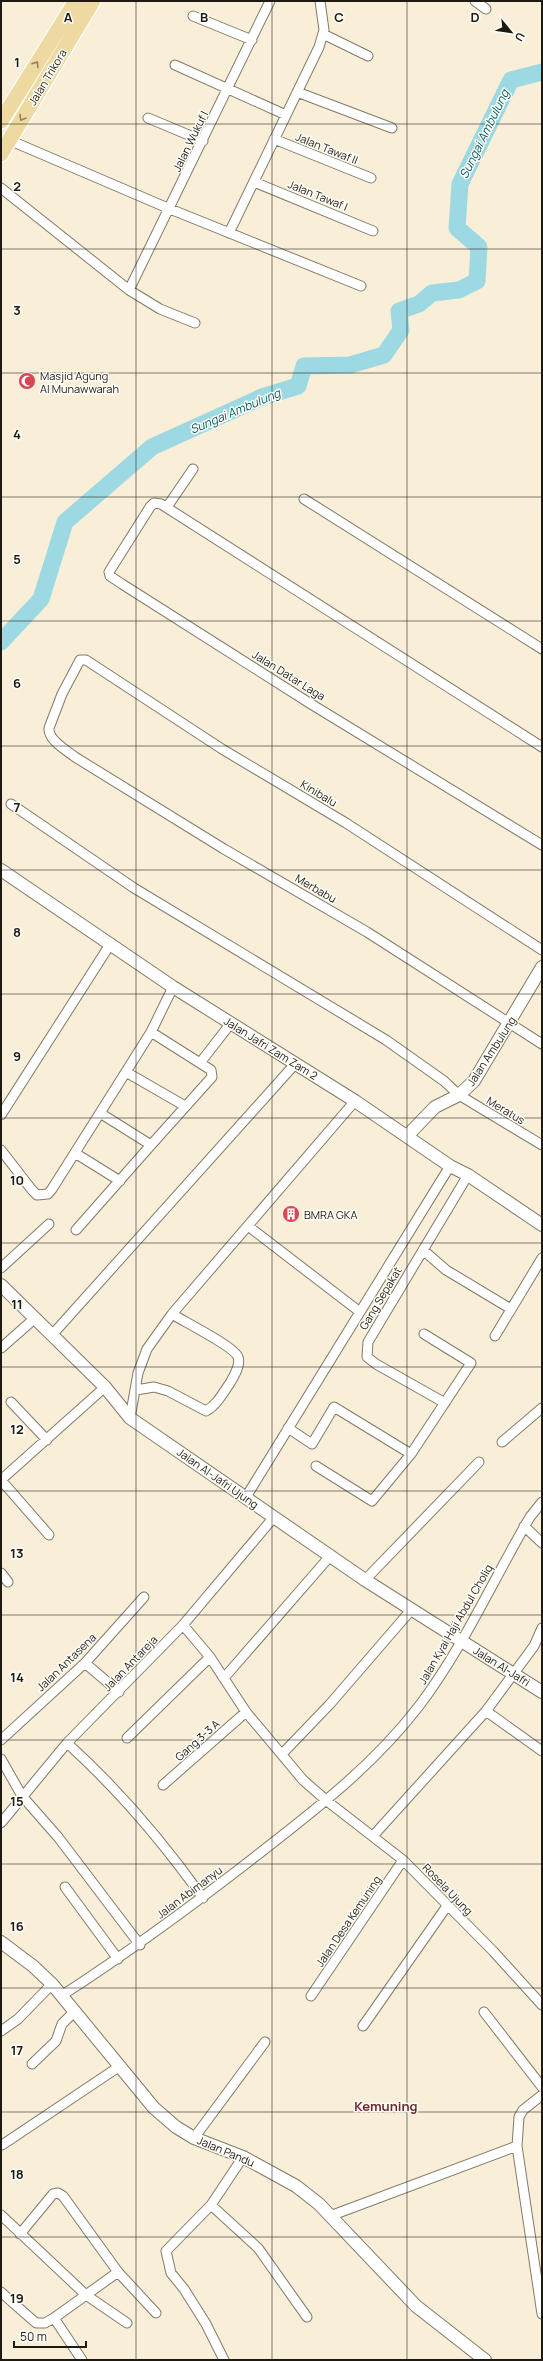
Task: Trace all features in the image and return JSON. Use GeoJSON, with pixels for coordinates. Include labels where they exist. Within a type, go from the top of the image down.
{"type":"FeatureCollection","features":[{"type":"Feature","properties":{"kind":"main road","name":"Jalan Trikora"},"geometry":{"type":"LineString","coordinates":[[1,121],[76,1]]}},
{"type":"Feature","properties":{"kind":"main road","name":"Jalan Trikora"},"geometry":{"type":"LineString","coordinates":[[1,154],[93,1]]}},
{"type":"Feature","properties":{"kind":"main road"},"geometry":{"type":"LineString","coordinates":[[58,29],[72,37]]}},
{"type":"Feature","properties":{"kind":"street","name":"Jalan Wukuf I"},"geometry":{"type":"LineString","coordinates":[[129,290],[170,209],[270,1]]}},
{"type":"Feature","properties":{"kind":"street"},"geometry":{"type":"LineString","coordinates":[[229,233],[297,92],[323,34],[324,21],[320,1]]}},
{"type":"Feature","properties":{"kind":"street"},"geometry":{"type":"LineString","coordinates":[[475,1],[486,9]]}},
{"type":"Feature","properties":{"kind":"street"},"geometry":{"type":"LineString","coordinates":[[193,16],[252,40]]}},
{"type":"Feature","properties":{"kind":"street"},"geometry":{"type":"LineString","coordinates":[[323,34],[368,56]]}},
{"type":"Feature","properties":{"kind":"street"},"geometry":{"type":"LineString","coordinates":[[175,65],[286,115]]}},
{"type":"Feature","properties":{"kind":"street"},"geometry":{"type":"LineString","coordinates":[[297,92],[392,128]]}},
{"type":"Feature","properties":{"kind":"street"},"geometry":{"type":"LineString","coordinates":[[148,118],[203,141]]}},
{"type":"Feature","properties":{"kind":"street","name":"Jalan Tawaf II"},"geometry":{"type":"LineString","coordinates":[[274,139],[371,178]]}},
{"type":"Feature","properties":{"kind":"street"},"geometry":{"type":"LineString","coordinates":[[9,140],[170,209],[361,286]]}},
{"type":"Feature","properties":{"kind":"street","name":"Jalan Tawaf I"},"geometry":{"type":"LineString","coordinates":[[254,182],[373,231]]}},
{"type":"Feature","properties":{"kind":"street"},"geometry":{"type":"LineString","coordinates":[[1,188],[129,290],[160,309],[195,323]]}},
{"type":"Feature","properties":{"kind":"street"},"geometry":{"type":"LineString","coordinates":[[193,469],[166,507],[542,747]]}},
{"type":"Feature","properties":{"kind":"street"},"geometry":{"type":"LineString","coordinates":[[304,499],[542,649]]}},
{"type":"Feature","properties":{"kind":"street","name":"Jalan Datar Laga"},"geometry":{"type":"LineString","coordinates":[[166,507],[157,503],[150,507],[110,569],[110,576],[311,704],[542,845]]}},
{"type":"Feature","properties":{"kind":"street","name":"Merbabu"},"geometry":{"type":"LineString","coordinates":[[81,660],[68,682],[49,728],[50,735],[54,740],[75,757],[224,849],[367,932],[542,1044]]}},
{"type":"Feature","properties":{"kind":"street","name":"Kinibalu"},"geometry":{"type":"LineString","coordinates":[[81,660],[86,660],[222,749],[346,823],[542,950]]}},
{"type":"Feature","properties":{"kind":"street","name":"Meratus"},"geometry":{"type":"LineString","coordinates":[[11,804],[134,888],[386,1040],[444,1081],[458,1095],[542,1145]]}},
{"type":"Feature","properties":{"kind":"street","name":"Jalan Jafri Zam Zam 2"},"geometry":{"type":"LineString","coordinates":[[1,870],[111,943],[173,987],[355,1101],[450,1166],[468,1175],[542,1225]]}},
{"type":"Feature","properties":{"kind":"street"},"geometry":{"type":"LineString","coordinates":[[1,1115],[111,943]]}},
{"type":"Feature","properties":{"kind":"street","name":"Jalan Ambulung"},"geometry":{"type":"LineString","coordinates":[[407,1136],[435,1107],[458,1095],[474,1081],[510,1024],[542,967]]}},
{"type":"Feature","properties":{"kind":"street"},"geometry":{"type":"LineString","coordinates":[[1,1150],[37,1195],[42,1196],[52,1189],[151,1032],[173,987]]}},
{"type":"Feature","properties":{"kind":"street"},"geometry":{"type":"LineString","coordinates":[[200,1063],[231,1023]]}},
{"type":"Feature","properties":{"kind":"street"},"geometry":{"type":"LineString","coordinates":[[76,1230],[213,1075],[211,1070],[151,1032]]}},
{"type":"Feature","properties":{"kind":"street"},"geometry":{"type":"LineString","coordinates":[[52,1335],[295,1064]]}},
{"type":"Feature","properties":{"kind":"street"},"geometry":{"type":"LineString","coordinates":[[126,1072],[185,1106]]}},
{"type":"Feature","properties":{"kind":"street"},"geometry":{"type":"LineString","coordinates":[[130,1418],[138,1373],[147,1348],[172,1314],[355,1101]]}},
{"type":"Feature","properties":{"kind":"street"},"geometry":{"type":"LineString","coordinates":[[100,1112],[151,1144]]}},
{"type":"Feature","properties":{"kind":"street"},"geometry":{"type":"LineString","coordinates":[[75,1153],[120,1181]]}},
{"type":"Feature","properties":{"kind":"street"},"geometry":{"type":"LineString","coordinates":[[246,1497],[450,1166]]}},
{"type":"Feature","properties":{"kind":"street","name":"Gang Sepakat"},"geometry":{"type":"LineString","coordinates":[[445,1403],[367,1357],[368,1342],[468,1175]]}},
{"type":"Feature","properties":{"kind":"street"},"geometry":{"type":"LineString","coordinates":[[1,1268],[49,1224]]}},
{"type":"Feature","properties":{"kind":"street"},"geometry":{"type":"LineString","coordinates":[[248,1226],[360,1312]]}},
{"type":"Feature","properties":{"kind":"street"},"geometry":{"type":"LineString","coordinates":[[423,1250],[446,1270],[511,1309]]}},
{"type":"Feature","properties":{"kind":"street"},"geometry":{"type":"LineString","coordinates":[[495,1336],[542,1258]]}},
{"type":"Feature","properties":{"kind":"street","name":"Jalan Al-Jafri Ujung"},"geometry":{"type":"LineString","coordinates":[[1,1285],[105,1387],[130,1418],[331,1555],[365,1580],[462,1641]]}},
{"type":"Feature","properties":{"kind":"street"},"geometry":{"type":"LineString","coordinates":[[136,1390],[154,1387],[168,1391],[206,1411],[218,1401],[238,1368],[239,1359],[237,1354],[225,1345],[172,1314]]}},
{"type":"Feature","properties":{"kind":"street"},"geometry":{"type":"LineString","coordinates":[[1,1348],[34,1319]]}},
{"type":"Feature","properties":{"kind":"street"},"geometry":{"type":"LineString","coordinates":[[316,1466],[372,1502],[411,1454],[471,1363],[424,1334]]}},
{"type":"Feature","properties":{"kind":"street"},"geometry":{"type":"LineString","coordinates":[[49,1535],[2,1478],[47,1440],[105,1387]]}},
{"type":"Feature","properties":{"kind":"street"},"geometry":{"type":"LineString","coordinates":[[11,1402],[47,1440]]}},
{"type":"Feature","properties":{"kind":"street"},"geometry":{"type":"LineString","coordinates":[[288,1428],[312,1444],[334,1407],[411,1454]]}},
{"type":"Feature","properties":{"kind":"street"},"geometry":{"type":"LineString","coordinates":[[502,1442],[542,1408]]}},
{"type":"Feature","properties":{"kind":"street"},"geometry":{"type":"LineString","coordinates":[[365,1580],[479,1462]]}},
{"type":"Feature","properties":{"kind":"street","name":"Jalan Kyai Haji Abdul Choliq"},"geometry":{"type":"LineString","coordinates":[[327,1801],[378,1754],[419,1706],[462,1641],[524,1526],[542,1502]]}},
{"type":"Feature","properties":{"kind":"street","name":"Jalan Antareja"},"geometry":{"type":"LineString","coordinates":[[1,1823],[67,1743],[119,1692],[183,1625],[274,1517]]}},
{"type":"Feature","properties":{"kind":"street"},"geometry":{"type":"LineString","coordinates":[[524,1526],[542,1543]]}},
{"type":"Feature","properties":{"kind":"street"},"geometry":{"type":"LineString","coordinates":[[224,1678],[331,1555]]}},
{"type":"Feature","properties":{"kind":"street"},"geometry":{"type":"LineString","coordinates":[[1,1573],[8,1582]]}},
{"type":"Feature","properties":{"kind":"street","name":"Jalan Antasena"},"geometry":{"type":"LineString","coordinates":[[1,1740],[85,1663],[144,1597]]}},
{"type":"Feature","properties":{"kind":"street"},"geometry":{"type":"LineString","coordinates":[[282,1754],[330,1704],[412,1609]]}},
{"type":"Feature","properties":{"kind":"street","name":"Rosela Ujung"},"geometry":{"type":"LineString","coordinates":[[183,1625],[210,1657],[246,1712],[304,1780],[327,1801],[403,1860],[493,1951],[542,2005]]}},
{"type":"Feature","properties":{"kind":"street"},"geometry":{"type":"LineString","coordinates":[[373,1836],[486,1711],[534,1646],[542,1628]]}},
{"type":"Feature","properties":{"kind":"street","name":"Jalan Al-Jafri"},"geometry":{"type":"LineString","coordinates":[[462,1641],[542,1692]]}},
{"type":"Feature","properties":{"kind":"street"},"geometry":{"type":"LineString","coordinates":[[127,1738],[210,1657]]}},
{"type":"Feature","properties":{"kind":"street"},"geometry":{"type":"LineString","coordinates":[[85,1663],[119,1692]]}},
{"type":"Feature","properties":{"kind":"street"},"geometry":{"type":"LineString","coordinates":[[486,1711],[542,1751]]}},
{"type":"Feature","properties":{"kind":"street","name":"Gang 3-3 A"},"geometry":{"type":"LineString","coordinates":[[163,1785],[246,1712]]}},
{"type":"Feature","properties":{"kind":"street"},"geometry":{"type":"LineString","coordinates":[[67,1743],[94,1767],[167,1848],[202,1898]]}},
{"type":"Feature","properties":{"kind":"street"},"geometry":{"type":"LineString","coordinates":[[1,1759],[22,1796],[58,1837],[140,1945]]}},
{"type":"Feature","properties":{"kind":"street","name":"Jalan Abimanyu"},"geometry":{"type":"LineString","coordinates":[[61,1996],[140,1945],[327,1801]]}},
{"type":"Feature","properties":{"kind":"street","name":"Jalan Desa Kemuning"},"geometry":{"type":"LineString","coordinates":[[311,1996],[403,1860]]}},
{"type":"Feature","properties":{"kind":"street"},"geometry":{"type":"LineString","coordinates":[[65,1887],[118,1959]]}},
{"type":"Feature","properties":{"kind":"street"},"geometry":{"type":"LineString","coordinates":[[363,2026],[447,1906]]}},
{"type":"Feature","properties":{"kind":"street","name":"Jalan Pandu"},"geometry":{"type":"LineString","coordinates":[[1,1942],[33,1966],[52,1984],[154,2108],[176,2127],[194,2138],[243,2157],[296,2186],[319,2204],[416,2306],[484,2360]]}},
{"type":"Feature","properties":{"kind":"street"},"geometry":{"type":"LineString","coordinates":[[1,2031],[18,2019],[52,1984]]}},
{"type":"Feature","properties":{"kind":"street"},"geometry":{"type":"LineString","coordinates":[[32,2064],[56,2041],[62,2024],[74,2012]]}},
{"type":"Feature","properties":{"kind":"street"},"geometry":{"type":"LineString","coordinates":[[484,2012],[542,2088]]}},
{"type":"Feature","properties":{"kind":"street"},"geometry":{"type":"LineString","coordinates":[[194,2138],[265,2042]]}},
{"type":"Feature","properties":{"kind":"street"},"geometry":{"type":"LineString","coordinates":[[2,2145],[120,2066]]}},
{"type":"Feature","properties":{"kind":"street"},"geometry":{"type":"LineString","coordinates":[[542,2095],[523,2110],[519,2117],[517,2146],[542,2314]]}},
{"type":"Feature","properties":{"kind":"street"},"geometry":{"type":"LineString","coordinates":[[330,2216],[517,2146]]}},
{"type":"Feature","properties":{"kind":"street"},"geometry":{"type":"LineString","coordinates":[[224,2360],[206,2324],[184,2289],[171,2273],[166,2251],[211,2205],[243,2157]]}},
{"type":"Feature","properties":{"kind":"street"},"geometry":{"type":"LineString","coordinates":[[20,2234],[53,2194],[58,2193],[64,2196],[118,2272],[156,2313]]}},
{"type":"Feature","properties":{"kind":"street"},"geometry":{"type":"LineString","coordinates":[[211,2205],[258,2248],[307,2317]]}},
{"type":"Feature","properties":{"kind":"street"},"geometry":{"type":"LineString","coordinates":[[1,2215],[86,2295],[127,2323]]}},
{"type":"Feature","properties":{"kind":"street"},"geometry":{"type":"LineString","coordinates":[[1,2292],[36,2323],[45,2323],[118,2272]]}},
{"type":"Feature","properties":{"kind":"street"},"geometry":{"type":"LineString","coordinates":[[54,2318],[82,2360]]}},
{"type":"Feature","properties":{"kind":"waterway","name":"Sungai Ambulung"},"geometry":{"type":"LineString","coordinates":[[1,642],[41,599],[65,522],[152,447],[262,397],[298,386],[304,366],[350,365],[384,355],[401,330],[399,311],[419,304],[432,293],[459,290],[477,281],[479,247],[457,228],[460,184],[511,80],[542,72]]}},
{"type":"Feature","properties":{"kind":"place","name":"Masjid Agung Al Munawwarah"},"geometry":{"type":"Point","coordinates":[27,381]}},
{"type":"Feature","properties":{"kind":"place","name":"BMRA GKA"},"geometry":{"type":"Point","coordinates":[291,1214]}},
{"type":"Feature","properties":{"kind":"district","name":"Kemuning"},"geometry":{"type":"Point","coordinates":[386,2106]}}]}
